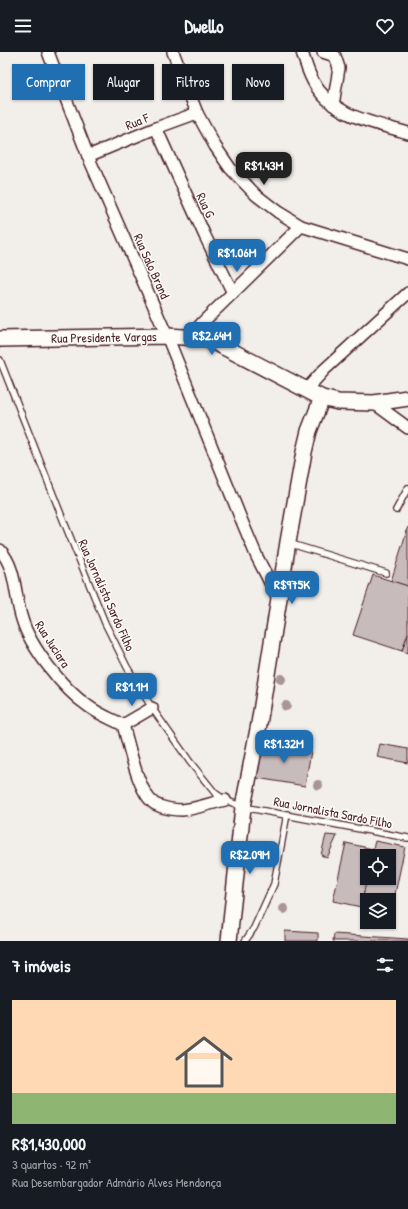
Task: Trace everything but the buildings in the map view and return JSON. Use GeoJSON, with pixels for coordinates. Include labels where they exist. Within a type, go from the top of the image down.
{"type":"FeatureCollection","features":[{"type":"Feature","properties":{"kind":"street","name":"Rua Salo Brand"},"geometry":{"type":"LineString","coordinates":[[48,52],[88,156],[167,336],[240,519],[279,600]]}},
{"type":"Feature","properties":{"kind":"street"},"geometry":{"type":"LineString","coordinates":[[173,52],[197,113],[216,146],[230,168],[256,195],[278,212],[301,226],[408,259]]}},
{"type":"Feature","properties":{"kind":"street"},"geometry":{"type":"LineString","coordinates":[[302,52],[307,68],[314,82],[323,96],[333,105],[346,114],[408,133]]}},
{"type":"Feature","properties":{"kind":"street"},"geometry":{"type":"LineString","coordinates":[[323,52],[335,56],[339,68],[333,105]]}},
{"type":"Feature","properties":{"kind":"street","name":"Rua F"},"geometry":{"type":"LineString","coordinates":[[88,156],[197,113]]}},
{"type":"Feature","properties":{"kind":"street","name":"Rua G"},"geometry":{"type":"LineString","coordinates":[[156,128],[205,236],[233,293]]}},
{"type":"Feature","properties":{"kind":"street"},"geometry":{"type":"LineString","coordinates":[[190,337],[202,323],[301,226]]}},
{"type":"Feature","properties":{"kind":"street"},"geometry":{"type":"LineString","coordinates":[[306,390],[324,370],[408,293]]}},
{"type":"Feature","properties":{"kind":"street","name":"Rua Presidente Vargas"},"geometry":{"type":"LineString","coordinates":[[0,339],[167,336],[190,337],[209,340],[322,398],[338,402],[374,403],[408,398]]}},
{"type":"Feature","properties":{"kind":"street"},"geometry":{"type":"LineString","coordinates":[[229,941],[243,806],[260,724],[288,542],[305,445],[322,398]]}},
{"type":"Feature","properties":{"kind":"street"},"geometry":{"type":"LineString","coordinates":[[374,403],[408,428]]}},
{"type":"Feature","properties":{"kind":"street","name":"Rua Juciara"},"geometry":{"type":"LineString","coordinates":[[0,550],[11,567],[22,619],[29,635],[40,653],[71,692],[88,707],[123,725]]}},
{"type":"Feature","properties":{"kind":"street"},"geometry":{"type":"LineString","coordinates":[[152,708],[123,725],[142,786],[149,798],[154,804],[171,809],[182,810],[225,800]]}},
{"type":"Feature","properties":{"kind":"lane","name":"Rua Jornalista Sardo Filho"},"geometry":{"type":"LineString","coordinates":[[0,360],[105,623],[127,667],[152,708],[190,762],[215,793],[225,800],[243,806],[408,838]]}},
{"type":"Feature","properties":{"kind":"lane"},"geometry":{"type":"LineString","coordinates":[[396,510],[408,488]]}},
{"type":"Feature","properties":{"kind":"lane"},"geometry":{"type":"LineString","coordinates":[[288,542],[386,573]]}},
{"type":"Feature","properties":{"kind":"lane"},"geometry":{"type":"LineString","coordinates":[[245,941],[254,928],[274,884],[287,814]]}}]}
